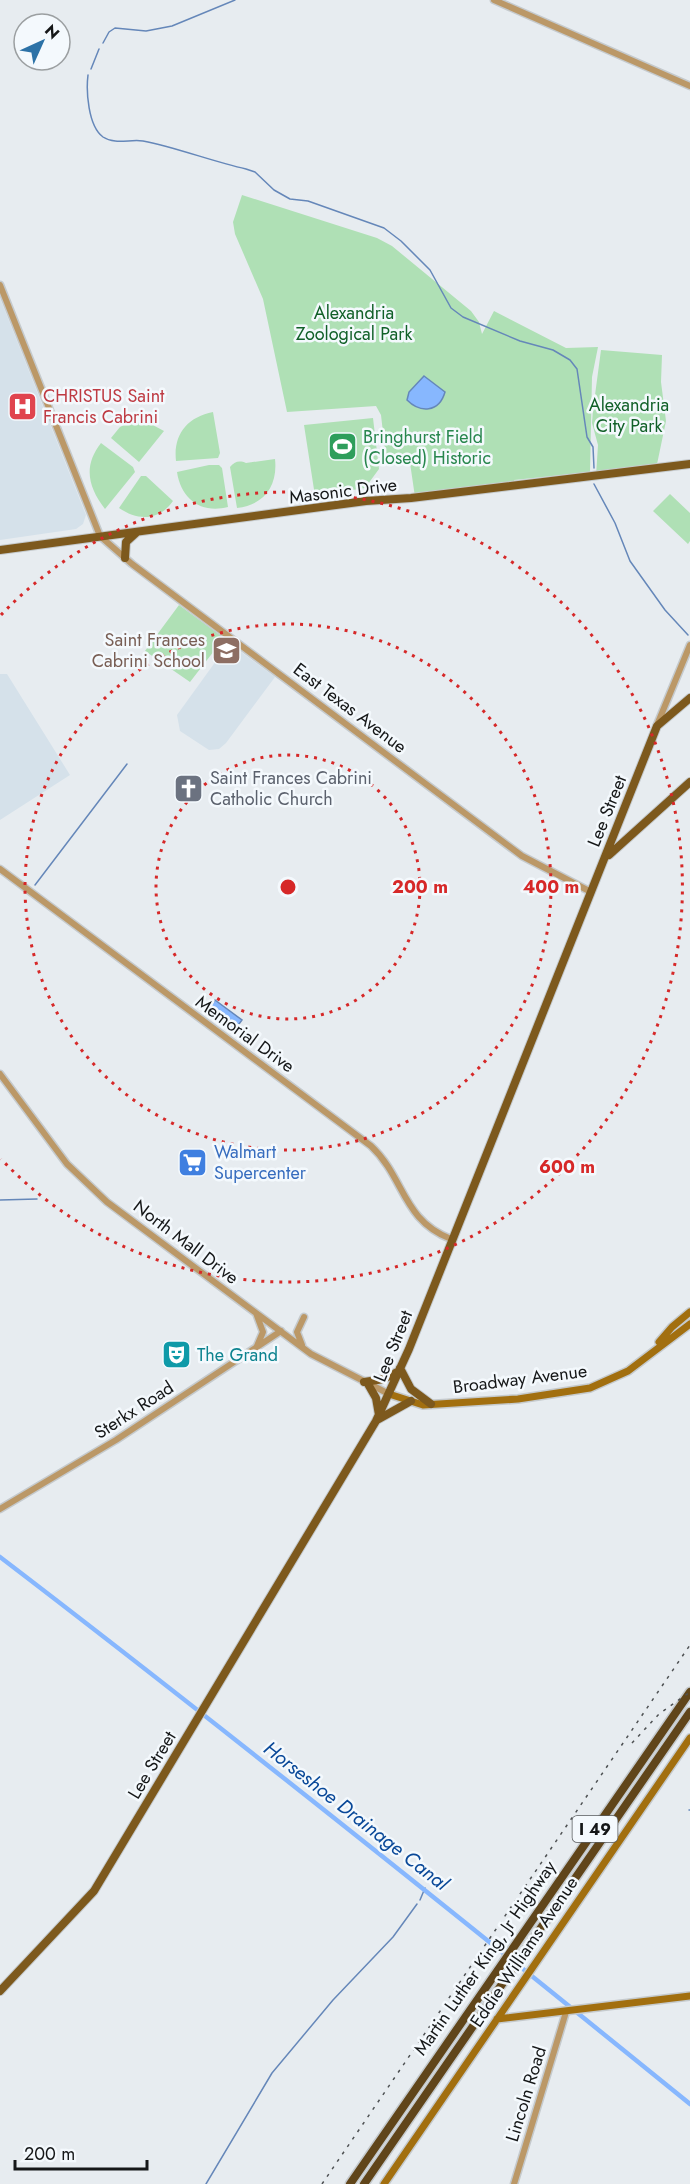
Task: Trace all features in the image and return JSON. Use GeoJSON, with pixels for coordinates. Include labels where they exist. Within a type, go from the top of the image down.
{"type":"FeatureCollection","features":[{"type":"Feature","properties":{"kind":"highway","name":"Martin Luther King, Jr Highway"},"geometry":{"type":"LineString","coordinates":[[351,2184],[690,1692]]}},
{"type":"Feature","properties":{"kind":"highway","name":"Martin Luther King, Jr Highway"},"geometry":{"type":"LineString","coordinates":[[364,2184],[690,1712]]}},
{"type":"Feature","properties":{"kind":"main road","name":"Masonic Drive"},"geometry":{"type":"LineString","coordinates":[[0,550],[366,501],[411,498],[690,464]]}},
{"type":"Feature","properties":{"kind":"main road"},"geometry":{"type":"LineString","coordinates":[[125,558],[124,546],[137,532]]}},
{"type":"Feature","properties":{"kind":"main road"},"geometry":{"type":"LineString","coordinates":[[657,726],[690,698]]}},
{"type":"Feature","properties":{"kind":"main road","name":"Lee Street"},"geometry":{"type":"LineString","coordinates":[[0,1991],[94,1891],[377,1418],[400,1370],[657,726]]}},
{"type":"Feature","properties":{"kind":"main road"},"geometry":{"type":"LineString","coordinates":[[596,880],[614,847],[690,782]]}},
{"type":"Feature","properties":{"kind":"main road","name":"Broadway Avenue"},"geometry":{"type":"LineString","coordinates":[[648,1356],[672,1327],[690,1312]]}},
{"type":"Feature","properties":{"kind":"main road","name":"Broadway Avenue"},"geometry":{"type":"LineString","coordinates":[[389,1394],[431,1404],[518,1399],[590,1388],[628,1371],[690,1324]]}},
{"type":"Feature","properties":{"kind":"main road"},"geometry":{"type":"LineString","coordinates":[[411,1401],[377,1418],[376,1398],[366,1383],[384,1379],[400,1370],[411,1389],[431,1404]]}},
{"type":"Feature","properties":{"kind":"main road","name":"Eddie Williams Avenue"},"geometry":{"type":"LineString","coordinates":[[384,2184],[690,1738]]}},
{"type":"Feature","properties":{"kind":"main road"},"geometry":{"type":"LineString","coordinates":[[496,2019],[690,1996]]}},
{"type":"Feature","properties":{"kind":"street"},"geometry":{"type":"LineString","coordinates":[[494,0],[690,86]]}},
{"type":"Feature","properties":{"kind":"street"},"geometry":{"type":"LineString","coordinates":[[0,285],[100,536]]}},
{"type":"Feature","properties":{"kind":"street","name":"East Texas Avenue"},"geometry":{"type":"LineString","coordinates":[[100,536],[125,558],[522,856],[591,892]]}},
{"type":"Feature","properties":{"kind":"street","name":"Lee Street"},"geometry":{"type":"LineString","coordinates":[[657,726],[690,645]]}},
{"type":"Feature","properties":{"kind":"street","name":"Memorial Drive"},"geometry":{"type":"LineString","coordinates":[[0,869],[371,1146],[390,1167],[413,1213],[437,1234],[451,1239]]}},
{"type":"Feature","properties":{"kind":"street","name":"North Mall Drive"},"geometry":{"type":"LineString","coordinates":[[0,1074],[67,1164],[107,1202],[304,1348],[389,1394]]}},
{"type":"Feature","properties":{"kind":"street"},"geometry":{"type":"LineString","coordinates":[[254,1350],[263,1332],[256,1313]]}},
{"type":"Feature","properties":{"kind":"street"},"geometry":{"type":"LineString","coordinates":[[304,1317],[297,1332],[304,1348]]}},
{"type":"Feature","properties":{"kind":"street","name":"Sterkx Road"},"geometry":{"type":"LineString","coordinates":[[0,1509],[116,1440],[281,1331]]}},
{"type":"Feature","properties":{"kind":"street","name":"Lincoln Road"},"geometry":{"type":"LineString","coordinates":[[514,2184],[567,2012]]}},
{"type":"Feature","properties":{"kind":"shaded area","name":"CHRISTUS Saint Francis Cabrini"},"geometry":{"type":"Polygon","coordinates":[[[0,298],[86,515],[83,524],[76,529],[0,540],[0,298]]]}},
{"type":"Feature","properties":{"kind":"shaded area"},"geometry":{"type":"Polygon","coordinates":[[[229,643],[275,677],[226,743],[219,749],[209,750],[180,731],[177,715],[229,643]]]}},
{"type":"Feature","properties":{"kind":"shaded area"},"geometry":{"type":"Polygon","coordinates":[[[0,674],[7,674],[70,775],[0,820],[0,674]]]}},
{"type":"Feature","properties":{"kind":"green space","name":"Alexandria Zoological Park"},"geometry":{"type":"Polygon","coordinates":[[[242,195],[377,238],[392,246],[471,311],[479,322],[482,334],[494,311],[566,348],[598,347],[592,377],[590,472],[514,480],[515,483],[415,497],[409,456],[386,459],[381,415],[376,406],[287,412],[263,299],[235,234],[233,222],[242,195]]]}},
{"type":"Feature","properties":{"kind":"green space","name":"Alexandria City Park"},"geometry":{"type":"Polygon","coordinates":[[[601,350],[662,355],[661,382],[666,421],[656,469],[596,476],[598,445],[592,423],[601,350]]]}},
{"type":"Feature","properties":{"kind":"green space"},"geometry":{"type":"Polygon","coordinates":[[[213,412],[220,453],[218,458],[176,461],[177,443],[184,429],[196,418],[213,412]]]}},
{"type":"Feature","properties":{"kind":"green space","name":"Bringhurst Field (Closed) Historic"},"geometry":{"type":"Polygon","coordinates":[[[373,418],[379,469],[365,488],[315,496],[304,425],[373,418]]]}},
{"type":"Feature","properties":{"kind":"green space"},"geometry":{"type":"Polygon","coordinates":[[[130,422],[149,423],[164,431],[139,462],[111,438],[120,427],[130,422]]]}},
{"type":"Feature","properties":{"kind":"green space"},"geometry":{"type":"Polygon","coordinates":[[[101,443],[133,467],[135,472],[105,509],[95,493],[90,476],[92,460],[101,443]]]}},
{"type":"Feature","properties":{"kind":"green space"},"geometry":{"type":"Polygon","coordinates":[[[275,459],[274,478],[267,492],[255,503],[237,508],[230,467],[239,462],[275,459]]]}},
{"type":"Feature","properties":{"kind":"green space"},"geometry":{"type":"Polygon","coordinates":[[[219,465],[222,468],[228,507],[218,509],[201,506],[188,497],[179,482],[177,472],[219,465]]]}},
{"type":"Feature","properties":{"kind":"green space"},"geometry":{"type":"Polygon","coordinates":[[[141,476],[146,476],[173,501],[161,512],[148,517],[133,515],[119,508],[141,476]]]}},
{"type":"Feature","properties":{"kind":"green space"},"geometry":{"type":"Polygon","coordinates":[[[670,494],[690,513],[690,541],[688,544],[653,511],[670,494]]]}},
{"type":"Feature","properties":{"kind":"green space"},"geometry":{"type":"Polygon","coordinates":[[[179,605],[224,638],[190,682],[145,651],[179,605]]]}},
{"type":"Feature","properties":{"kind":"water"},"geometry":{"type":"Polygon","coordinates":[[[424,376],[445,392],[438,404],[429,409],[418,407],[407,400],[409,392],[424,376]]]}},
{"type":"Feature","properties":{"kind":"water"},"geometry":{"type":"Polygon","coordinates":[[[215,1000],[242,1020],[234,1031],[207,1011],[215,1000]]]}},
{"type":"Feature","properties":{"kind":"waterway"},"geometry":{"type":"LineString","coordinates":[[103,43],[109,32],[115,28],[146,31],[172,26],[235,0]]}},
{"type":"Feature","properties":{"kind":"waterway"},"geometry":{"type":"LineString","coordinates":[[91,69],[99,49]]}},
{"type":"Feature","properties":{"kind":"waterway"},"geometry":{"type":"LineString","coordinates":[[88,75],[87,90],[91,117],[103,137],[112,141],[143,141],[246,169],[255,172],[274,190],[290,199],[308,201],[384,228],[401,241],[430,270],[451,308],[463,317],[520,341],[553,350],[570,360],[577,369],[587,437],[593,447],[594,468]]}},
{"type":"Feature","properties":{"kind":"waterway"},"geometry":{"type":"LineString","coordinates":[[594,484],[615,523],[630,561],[665,610],[688,635]]}},
{"type":"Feature","properties":{"kind":"waterway"},"geometry":{"type":"LineString","coordinates":[[35,885],[127,764]]}},
{"type":"Feature","properties":{"kind":"waterway"},"geometry":{"type":"LineString","coordinates":[[0,1200],[37,1199]]}},
{"type":"Feature","properties":{"kind":"waterway","name":"Horseshoe Drainage Canal"},"geometry":{"type":"LineString","coordinates":[[0,1557],[347,1828],[690,2104]]}},
{"type":"Feature","properties":{"kind":"waterway"},"geometry":{"type":"LineString","coordinates":[[420,1900],[425,1888]]}},
{"type":"Feature","properties":{"kind":"waterway"},"geometry":{"type":"LineString","coordinates":[[206,2184],[272,2073],[333,2000],[393,1937],[417,1904]]}},
{"type":"Feature","properties":{"kind":"railway"},"geometry":{"type":"LineString","coordinates":[[322,2184],[690,1645]]}},
{"type":"Feature","properties":{"kind":"railway"},"geometry":{"type":"LineString","coordinates":[[632,1743],[659,1714],[690,1692]]}},
{"type":"Feature","properties":{"kind":"place","name":"CHRISTUS Saint Francis Cabrini"},"geometry":{"type":"Point","coordinates":[22,406]}},
{"type":"Feature","properties":{"kind":"place","name":"Bringhurst Field (Closed) Historic"},"geometry":{"type":"Point","coordinates":[342,447]}},
{"type":"Feature","properties":{"kind":"place","name":"Saint Frances Cabrini School"},"geometry":{"type":"Point","coordinates":[226,650]}},
{"type":"Feature","properties":{"kind":"place","name":"Saint Frances Cabrini Catholic Church"},"geometry":{"type":"Point","coordinates":[189,788]}},
{"type":"Feature","properties":{"kind":"place","name":"Walmart Supercenter"},"geometry":{"type":"Point","coordinates":[193,1162]}},
{"type":"Feature","properties":{"kind":"place","name":"The Grand"},"geometry":{"type":"Point","coordinates":[176,1355]}}]}
